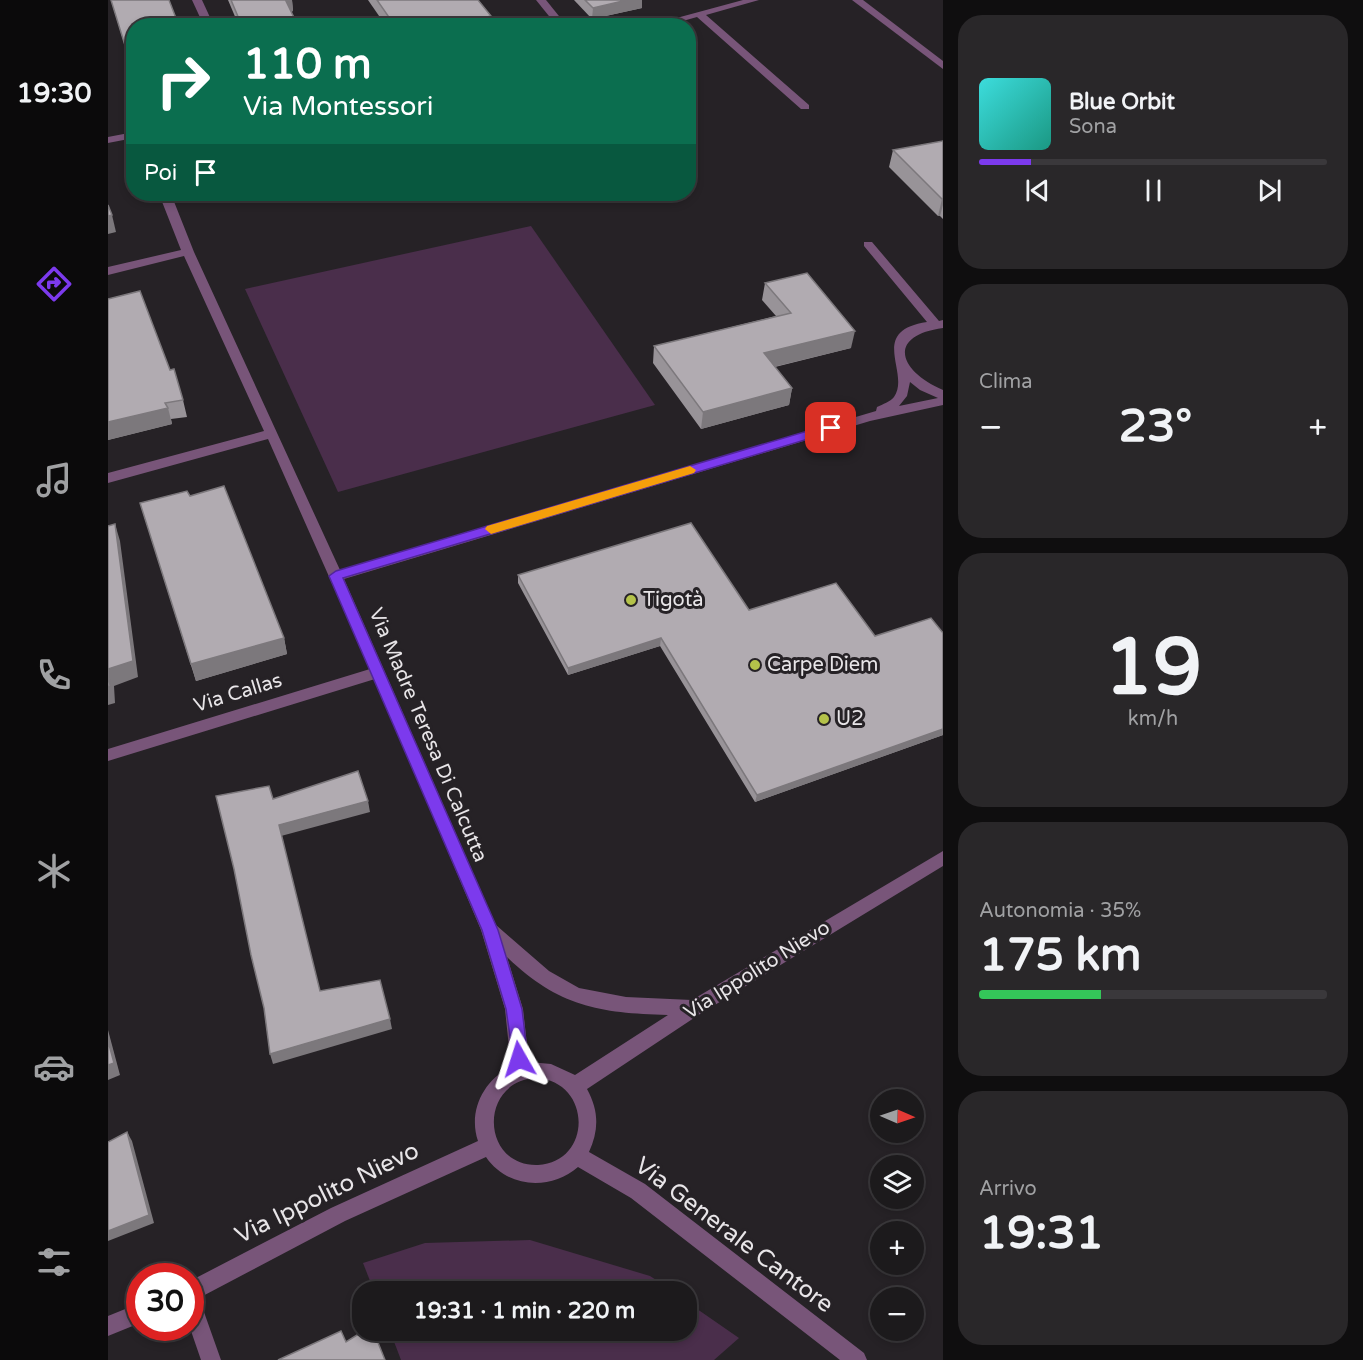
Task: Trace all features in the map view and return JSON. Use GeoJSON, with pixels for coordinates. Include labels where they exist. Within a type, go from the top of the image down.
{"type":"FeatureCollection","features":[{"type":"Feature","properties":{"kind":"street"},"geometry":{"type":"LineString","coordinates":[[197,0],[205,18]]}},
{"type":"Feature","properties":{"kind":"street"},"geometry":{"type":"LineString","coordinates":[[541,0],[556,18]]}},
{"type":"Feature","properties":{"kind":"street"},"geometry":{"type":"LineString","coordinates":[[683,18],[754,0]]}},
{"type":"Feature","properties":{"kind":"street"},"geometry":{"type":"LineString","coordinates":[[856,0],[943,66]]}},
{"type":"Feature","properties":{"kind":"street"},"geometry":{"type":"LineString","coordinates":[[699,14],[805,107]]}},
{"type":"Feature","properties":{"kind":"street"},"geometry":{"type":"LineString","coordinates":[[108,140],[126,137]]}},
{"type":"Feature","properties":{"kind":"street","name":"Via Madre Teresa Di Calcutta"},"geometry":{"type":"LineString","coordinates":[[168,201],[188,252],[379,672],[490,930],[514,1009],[521,1073]]}},
{"type":"Feature","properties":{"kind":"street"},"geometry":{"type":"LineString","coordinates":[[868,244],[939,324],[919,329],[906,336],[899,347],[898,359],[904,372],[903,394],[895,404],[869,417]]}},
{"type":"Feature","properties":{"kind":"street"},"geometry":{"type":"LineString","coordinates":[[108,271],[188,252]]}},
{"type":"Feature","properties":{"kind":"street"},"geometry":{"type":"LineString","coordinates":[[904,372],[927,389],[943,395]]}},
{"type":"Feature","properties":{"kind":"street"},"geometry":{"type":"LineString","coordinates":[[336,576],[869,417],[943,401]]}},
{"type":"Feature","properties":{"kind":"street"},"geometry":{"type":"LineString","coordinates":[[108,478],[272,434]]}},
{"type":"Feature","properties":{"kind":"street","name":"Via Callas"},"geometry":{"type":"LineString","coordinates":[[108,755],[379,672]]}},
{"type":"Feature","properties":{"kind":"street","name":"Via Ippolito Nievo"},"geometry":{"type":"LineString","coordinates":[[575,1086],[694,1008],[943,858]]}},
{"type":"Feature","properties":{"kind":"street"},"geometry":{"type":"LineString","coordinates":[[490,930],[535,970],[571,993],[593,1001],[625,1005],[694,1008]]}},
{"type":"Feature","properties":{"kind":"street"},"geometry":{"type":"LineString","coordinates":[[535,1070],[563,1077],[575,1086],[584,1099],[589,1113],[589,1128],[585,1143],[577,1156],[564,1167],[547,1173],[530,1174],[513,1169],[499,1159],[489,1146],[484,1131],[483,1116],[487,1102],[495,1089],[507,1079],[535,1070]]}},
{"type":"Feature","properties":{"kind":"street","name":"Via Ippolito Nievo"},"geometry":{"type":"LineString","coordinates":[[204,1284],[404,1182],[489,1146]]}},
{"type":"Feature","properties":{"kind":"street","name":"Via Generale Cantore"},"geometry":{"type":"LineString","coordinates":[[577,1156],[638,1191],[857,1360]]}},
{"type":"Feature","properties":{"kind":"street"},"geometry":{"type":"LineString","coordinates":[[108,1326],[126,1319]]}},
{"type":"Feature","properties":{"kind":"street"},"geometry":{"type":"LineString","coordinates":[[204,1340],[211,1360]]}},
{"type":"Feature","properties":{"kind":"shaded area"},"geometry":{"type":"Polygon","coordinates":[[[531,226],[655,405],[338,492],[245,289],[531,226]]]}},
{"type":"Feature","properties":{"kind":"shaded area"},"geometry":{"type":"Polygon","coordinates":[[[530,1240],[650,1276],[658,1281],[370,1281],[363,1263],[425,1243],[530,1240]]]}},
{"type":"Feature","properties":{"kind":"shaded area"},"geometry":{"type":"Polygon","coordinates":[[[697,1309],[739,1338],[714,1360],[401,1360],[394,1341],[697,1341],[697,1309]]]}},
{"type":"Feature","properties":{"kind":"building"},"geometry":{"type":"Polygon","coordinates":[[[111,0],[169,0],[176,18],[126,18],[126,49],[111,0]]]}},
{"type":"Feature","properties":{"kind":"building"},"geometry":{"type":"Polygon","coordinates":[[[231,0],[291,0],[286,1],[294,18],[239,18],[231,0]]]}},
{"type":"Feature","properties":{"kind":"building"},"geometry":{"type":"Polygon","coordinates":[[[377,0],[478,0],[491,16],[482,18],[389,18],[377,0]]]}},
{"type":"Feature","properties":{"kind":"building"},"geometry":{"type":"Polygon","coordinates":[[[585,0],[627,0],[593,8],[585,0]]]}},
{"type":"Feature","properties":{"kind":"building"},"geometry":{"type":"Polygon","coordinates":[[[943,141],[943,199],[942,199],[893,150],[943,141]]]}},
{"type":"Feature","properties":{"kind":"building"},"geometry":{"type":"Polygon","coordinates":[[[807,273],[855,331],[764,353],[792,388],[703,412],[654,346],[791,313],[765,283],[807,273]]]}},
{"type":"Feature","properties":{"kind":"building"},"geometry":{"type":"Polygon","coordinates":[[[140,291],[170,370],[174,369],[183,400],[165,403],[168,408],[108,422],[108,299],[140,291]]]}},
{"type":"Feature","properties":{"kind":"building"},"geometry":{"type":"Polygon","coordinates":[[[224,486],[284,638],[191,664],[140,503],[187,491],[190,496],[224,486]]]}},
{"type":"Feature","properties":{"kind":"building"},"geometry":{"type":"Polygon","coordinates":[[[691,523],[749,610],[836,583],[875,636],[931,618],[943,633],[943,729],[757,795],[661,638],[568,668],[518,575],[691,523]]]}},
{"type":"Feature","properties":{"kind":"building"},"geometry":{"type":"Polygon","coordinates":[[[115,524],[133,661],[108,669],[108,526],[115,524]]]}},
{"type":"Feature","properties":{"kind":"building"},"geometry":{"type":"Polygon","coordinates":[[[358,771],[368,801],[279,825],[320,991],[380,980],[390,1019],[270,1054],[264,1008],[216,796],[269,786],[273,799],[358,771]]]}},
{"type":"Feature","properties":{"kind":"building"},"geometry":{"type":"Polygon","coordinates":[[[108,1041],[114,1063],[108,1065],[108,1041]]]}},
{"type":"Feature","properties":{"kind":"building"},"geometry":{"type":"Polygon","coordinates":[[[127,1132],[149,1215],[108,1231],[108,1142],[127,1132]]]}},
{"type":"Feature","properties":{"kind":"building"},"geometry":{"type":"Polygon","coordinates":[[[341,1331],[346,1342],[352,1338],[352,1341],[377,1341],[385,1360],[278,1360],[341,1331]]]}},
{"type":"Feature","properties":{"kind":"slow traffic"},"geometry":{"type":"LineString","coordinates":[[491,529],[690,470]]}},
{"type":"Feature","properties":{"kind":"place","name":"Tigotà"},"geometry":{"type":"Point","coordinates":[631,600]}},
{"type":"Feature","properties":{"kind":"place","name":"Carpe Diem"},"geometry":{"type":"Point","coordinates":[755,665]}},
{"type":"Feature","properties":{"kind":"place","name":"U2"},"geometry":{"type":"Point","coordinates":[824,719]}},
{"type":"Feature","properties":{"kind":"route"},"geometry":{"type":"LineString","coordinates":[[519,1059],[514,1009],[490,930],[336,576],[831,428]]}}]}
